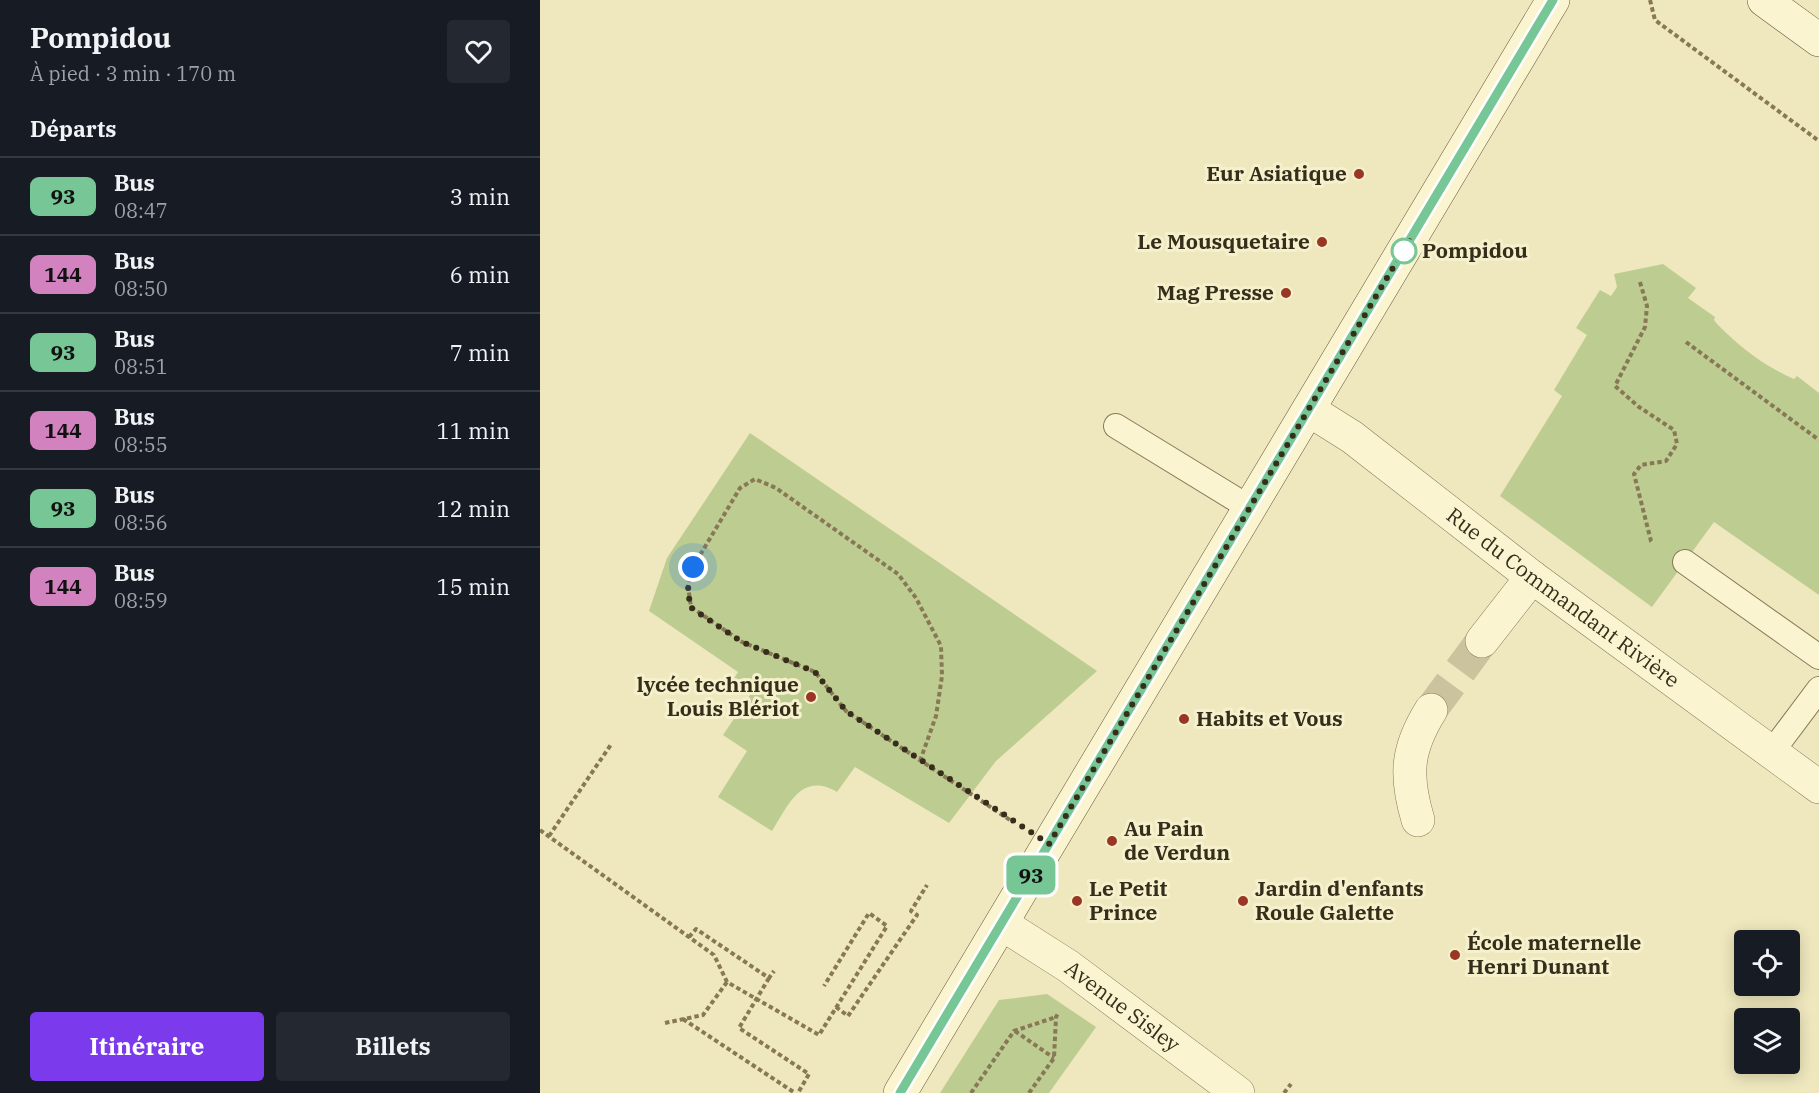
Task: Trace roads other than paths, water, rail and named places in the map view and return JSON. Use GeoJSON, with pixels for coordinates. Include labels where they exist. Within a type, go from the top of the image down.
{"type":"FeatureCollection","features":[{"type":"Feature","properties":{"kind":"street"},"geometry":{"type":"LineString","coordinates":[[900,1093],[1553,0]]}},
{"type":"Feature","properties":{"kind":"street"},"geometry":{"type":"LineString","coordinates":[[1764,0],[1819,40]]}},
{"type":"Feature","properties":{"kind":"street","name":"Rue du Commandant Rivière"},"geometry":{"type":"LineString","coordinates":[[1309,410],[1352,437],[1532,577],[1819,787]]}},
{"type":"Feature","properties":{"kind":"street"},"geometry":{"type":"LineString","coordinates":[[1482,641],[1532,577]]}},
{"type":"Feature","properties":{"kind":"street"},"geometry":{"type":"LineString","coordinates":[[1418,820],[1410,788],[1410,753],[1417,732],[1431,710]]}},
{"type":"Feature","properties":{"kind":"street","name":"Avenue Sisley"},"geometry":{"type":"LineString","coordinates":[[1002,924],[1068,966],[1238,1093]]}},
{"type":"Feature","properties":{"kind":"lane"},"geometry":{"type":"LineString","coordinates":[[1116,426],[1250,508]]}},
{"type":"Feature","properties":{"kind":"lane"},"geometry":{"type":"LineString","coordinates":[[1685,562],[1819,657]]}},
{"type":"Feature","properties":{"kind":"lane"},"geometry":{"type":"LineString","coordinates":[[1771,753],[1819,689]]}},
{"type":"Feature","properties":{"kind":"tunnel"},"geometry":{"type":"LineString","coordinates":[[1431,710],[1482,641]]}},
{"type":"Feature","properties":{"kind":"place","name":"Eur Asiatique"},"geometry":{"type":"Point","coordinates":[1359,174]}},
{"type":"Feature","properties":{"kind":"place","name":"Le Mousquetaire"},"geometry":{"type":"Point","coordinates":[1322,242]}},
{"type":"Feature","properties":{"kind":"place","name":"Pompidou"},"geometry":{"type":"Point","coordinates":[1404,251]}},
{"type":"Feature","properties":{"kind":"place","name":"Mag Presse"},"geometry":{"type":"Point","coordinates":[1286,293]}},
{"type":"Feature","properties":{"kind":"place","name":"lycée technique Louis Blériot"},"geometry":{"type":"Point","coordinates":[811,697]}},
{"type":"Feature","properties":{"kind":"place","name":"Habits et Vous"},"geometry":{"type":"Point","coordinates":[1184,719]}},
{"type":"Feature","properties":{"kind":"place","name":"Au Pain de Verdun"},"geometry":{"type":"Point","coordinates":[1112,841]}},
{"type":"Feature","properties":{"kind":"place","name":"Le Petit Prince"},"geometry":{"type":"Point","coordinates":[1077,901]}},
{"type":"Feature","properties":{"kind":"place","name":"Jardin d'enfants Roule Galette"},"geometry":{"type":"Point","coordinates":[1243,901]}},
{"type":"Feature","properties":{"kind":"place","name":"École maternelle Henri Dunant"},"geometry":{"type":"Point","coordinates":[1455,955]}}]}
